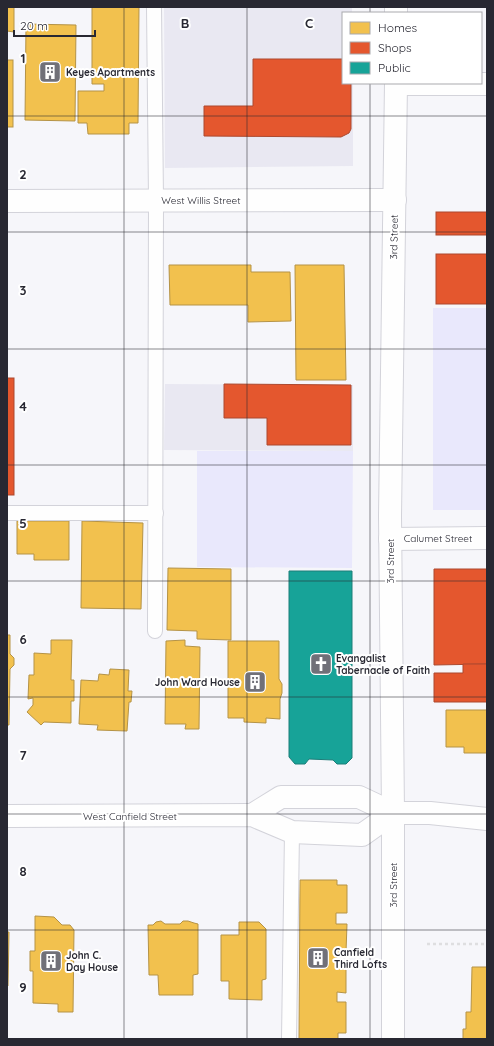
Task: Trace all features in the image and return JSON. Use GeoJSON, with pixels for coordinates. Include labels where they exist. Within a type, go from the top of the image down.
{"type":"FeatureCollection","features":[{"type":"Feature","properties":{"kind":"street","name":"3rd Street"},"geometry":{"type":"LineString","coordinates":[[393,1039],[393,812],[390,539],[396,84]]}},
{"type":"Feature","properties":{"kind":"street","name":"West Willis Street"},"geometry":{"type":"LineString","coordinates":[[7,201],[395,200]]}},
{"type":"Feature","properties":{"kind":"street","name":"Calumet Street"},"geometry":{"type":"LineString","coordinates":[[390,539],[487,538]]}},
{"type":"Feature","properties":{"kind":"street"},"geometry":{"type":"LineString","coordinates":[[252,815],[281,797],[359,797],[393,812],[430,813],[487,818]]}},
{"type":"Feature","properties":{"kind":"street","name":"West Canfield Street"},"geometry":{"type":"LineString","coordinates":[[7,816],[252,815],[292,832],[362,835],[393,812]]}},
{"type":"Feature","properties":{"kind":"lane"},"geometry":{"type":"LineString","coordinates":[[154,7],[156,200],[155,631]]}},
{"type":"Feature","properties":{"kind":"lane"},"geometry":{"type":"LineString","coordinates":[[7,513],[156,513]]}},
{"type":"Feature","properties":{"kind":"lane"},"geometry":{"type":"LineString","coordinates":[[289,1039],[292,832]]}},
{"type":"Feature","properties":{"kind":"path"},"geometry":{"type":"LineString","coordinates":[[427,944],[487,944]]}},
{"type":"Feature","properties":{"kind":"shaded area"},"geometry":{"type":"Polygon","coordinates":[[[164,7],[352,7],[352,12],[342,12],[342,84],[353,84],[353,166],[165,168],[164,7]]]}},
{"type":"Feature","properties":{"kind":"shaded area"},"geometry":{"type":"Polygon","coordinates":[[[433,308],[487,308],[487,510],[433,510],[433,308]]]}},
{"type":"Feature","properties":{"kind":"shaded area"},"geometry":{"type":"Polygon","coordinates":[[[165,384],[353,385],[353,451],[164,450],[165,384]]]}},
{"type":"Feature","properties":{"kind":"shaded area"},"geometry":{"type":"Polygon","coordinates":[[[197,451],[353,451],[352,568],[197,567],[197,451]]]}},
{"type":"Feature","properties":{"kind":"building: Homes"},"geometry":{"type":"Polygon","coordinates":[[[7,7],[14,7],[14,32],[7,31],[7,7]]]}},
{"type":"Feature","properties":{"kind":"building: Homes"},"geometry":{"type":"Polygon","coordinates":[[[92,7],[139,7],[138,123],[129,123],[129,134],[88,134],[87,123],[78,123],[78,91],[104,91],[104,84],[92,84],[92,7]]]}},
{"type":"Feature","properties":{"kind":"building: Homes","name":"Keyes Apartments"},"geometry":{"type":"Polygon","coordinates":[[[26,24],[76,25],[75,121],[25,120],[26,24]]]}},
{"type":"Feature","properties":{"kind":"building: Homes"},"geometry":{"type":"Polygon","coordinates":[[[7,60],[13,60],[13,127],[7,127],[7,60]]]}},
{"type":"Feature","properties":{"kind":"building: Homes"},"geometry":{"type":"Polygon","coordinates":[[[169,265],[251,265],[251,272],[290,272],[291,321],[248,322],[248,305],[170,305],[169,265]]]}},
{"type":"Feature","properties":{"kind":"building: Homes"},"geometry":{"type":"Polygon","coordinates":[[[295,265],[344,265],[346,380],[296,380],[295,265]]]}},
{"type":"Feature","properties":{"kind":"building: Homes"},"geometry":{"type":"Polygon","coordinates":[[[17,521],[69,521],[69,560],[34,560],[34,554],[17,554],[17,521]]]}},
{"type":"Feature","properties":{"kind":"building: Homes"},"geometry":{"type":"Polygon","coordinates":[[[82,521],[143,523],[141,609],[81,608],[82,521]]]}},
{"type":"Feature","properties":{"kind":"building: Homes"},"geometry":{"type":"Polygon","coordinates":[[[168,568],[231,569],[231,640],[197,639],[197,631],[167,630],[168,568]]]}},
{"type":"Feature","properties":{"kind":"building: Homes"},"geometry":{"type":"Polygon","coordinates":[[[7,635],[10,635],[10,654],[14,658],[14,665],[10,669],[9,725],[7,725],[7,635]]]}},
{"type":"Feature","properties":{"kind":"building: Homes"},"geometry":{"type":"Polygon","coordinates":[[[51,640],[72,640],[71,680],[74,680],[74,701],[71,701],[71,723],[44,722],[41,725],[27,712],[33,705],[33,698],[28,699],[29,675],[34,675],[34,653],[51,654],[51,640]]]}},
{"type":"Feature","properties":{"kind":"building: Homes"},"geometry":{"type":"Polygon","coordinates":[[[185,640],[185,646],[200,647],[199,729],[185,729],[186,724],[165,724],[166,641],[185,640]]]}},
{"type":"Feature","properties":{"kind":"building: Homes","name":"John Ward House"},"geometry":{"type":"Polygon","coordinates":[[[228,641],[279,641],[279,679],[282,684],[280,719],[266,718],[266,723],[244,722],[244,718],[228,718],[228,641]]]}},
{"type":"Feature","properties":{"kind":"building: Homes"},"geometry":{"type":"Polygon","coordinates":[[[110,669],[129,670],[128,691],[132,691],[131,702],[129,702],[127,731],[97,730],[98,725],[79,724],[81,680],[98,681],[99,674],[109,675],[110,669]]]}},
{"type":"Feature","properties":{"kind":"building: Homes"},"geometry":{"type":"Polygon","coordinates":[[[446,710],[487,710],[487,753],[464,753],[464,747],[446,747],[446,710]]]}},
{"type":"Feature","properties":{"kind":"building: Homes","name":"Canfield Third Lofts"},"geometry":{"type":"Polygon","coordinates":[[[300,880],[337,880],[337,885],[347,885],[347,913],[336,913],[336,924],[347,924],[346,952],[337,952],[337,963],[346,963],[346,993],[337,992],[337,1002],[346,1002],[346,1033],[338,1033],[338,1039],[299,1039],[300,880]]]}},
{"type":"Feature","properties":{"kind":"building: Homes","name":"John C. Day House"},"geometry":{"type":"Polygon","coordinates":[[[35,916],[54,917],[62,925],[70,925],[74,930],[73,1012],[58,1012],[58,1004],[33,1003],[33,971],[30,971],[30,951],[35,951],[35,916]]]}},
{"type":"Feature","properties":{"kind":"building: Homes"},"geometry":{"type":"Polygon","coordinates":[[[161,921],[165,924],[180,924],[183,921],[188,921],[198,924],[198,974],[193,975],[193,995],[159,995],[158,975],[149,975],[148,925],[153,925],[156,922],[161,921]]]}},
{"type":"Feature","properties":{"kind":"building: Homes"},"geometry":{"type":"Polygon","coordinates":[[[239,922],[259,922],[266,929],[266,979],[262,980],[262,1000],[229,999],[229,981],[221,981],[221,935],[239,935],[239,922]]]}},
{"type":"Feature","properties":{"kind":"building: Homes"},"geometry":{"type":"Polygon","coordinates":[[[7,932],[9,932],[8,986],[7,986],[7,932]]]}},
{"type":"Feature","properties":{"kind":"building: Homes"},"geometry":{"type":"Polygon","coordinates":[[[472,967],[487,967],[487,1039],[463,1039],[463,1029],[466,1029],[466,1012],[471,1012],[472,967]]]}},
{"type":"Feature","properties":{"kind":"building: Shops"},"geometry":{"type":"Polygon","coordinates":[[[253,59],[342,59],[342,84],[351,84],[351,129],[349,133],[341,137],[204,136],[204,106],[253,106],[253,59]]]}},
{"type":"Feature","properties":{"kind":"building: Shops"},"geometry":{"type":"Polygon","coordinates":[[[436,212],[487,212],[487,235],[436,235],[436,212]]]}},
{"type":"Feature","properties":{"kind":"building: Shops"},"geometry":{"type":"Polygon","coordinates":[[[436,254],[487,254],[487,304],[436,304],[436,254]]]}},
{"type":"Feature","properties":{"kind":"building: Shops"},"geometry":{"type":"Polygon","coordinates":[[[7,378],[14,378],[14,495],[7,495],[7,378]]]}},
{"type":"Feature","properties":{"kind":"building: Shops"},"geometry":{"type":"Polygon","coordinates":[[[224,384],[351,385],[351,445],[267,445],[267,418],[224,418],[224,384]]]}},
{"type":"Feature","properties":{"kind":"building: Shops"},"geometry":{"type":"Polygon","coordinates":[[[434,569],[487,569],[487,664],[434,665],[434,569]]]}},
{"type":"Feature","properties":{"kind":"building: Shops"},"geometry":{"type":"Polygon","coordinates":[[[463,664],[487,664],[487,702],[434,702],[434,673],[463,673],[463,664]]]}},
{"type":"Feature","properties":{"kind":"building: Public","name":"Evangalist Tabernacle of Faith"},"geometry":{"type":"Polygon","coordinates":[[[289,571],[352,571],[352,758],[346,764],[337,764],[333,760],[309,759],[305,764],[295,764],[289,757],[289,571]]]}},
{"type":"Feature","properties":{"kind":"place","name":"Keyes Apartments"},"geometry":{"type":"Point","coordinates":[50,72]}},
{"type":"Feature","properties":{"kind":"place","name":"Evangalist Tabernacle of Faith"},"geometry":{"type":"Point","coordinates":[321,664]}},
{"type":"Feature","properties":{"kind":"place","name":"John Ward House"},"geometry":{"type":"Point","coordinates":[255,682]}},
{"type":"Feature","properties":{"kind":"place","name":"Canfield Third Lofts"},"geometry":{"type":"Point","coordinates":[318,958]}},
{"type":"Feature","properties":{"kind":"place","name":"John C. Day House"},"geometry":{"type":"Point","coordinates":[51,961]}}]}
